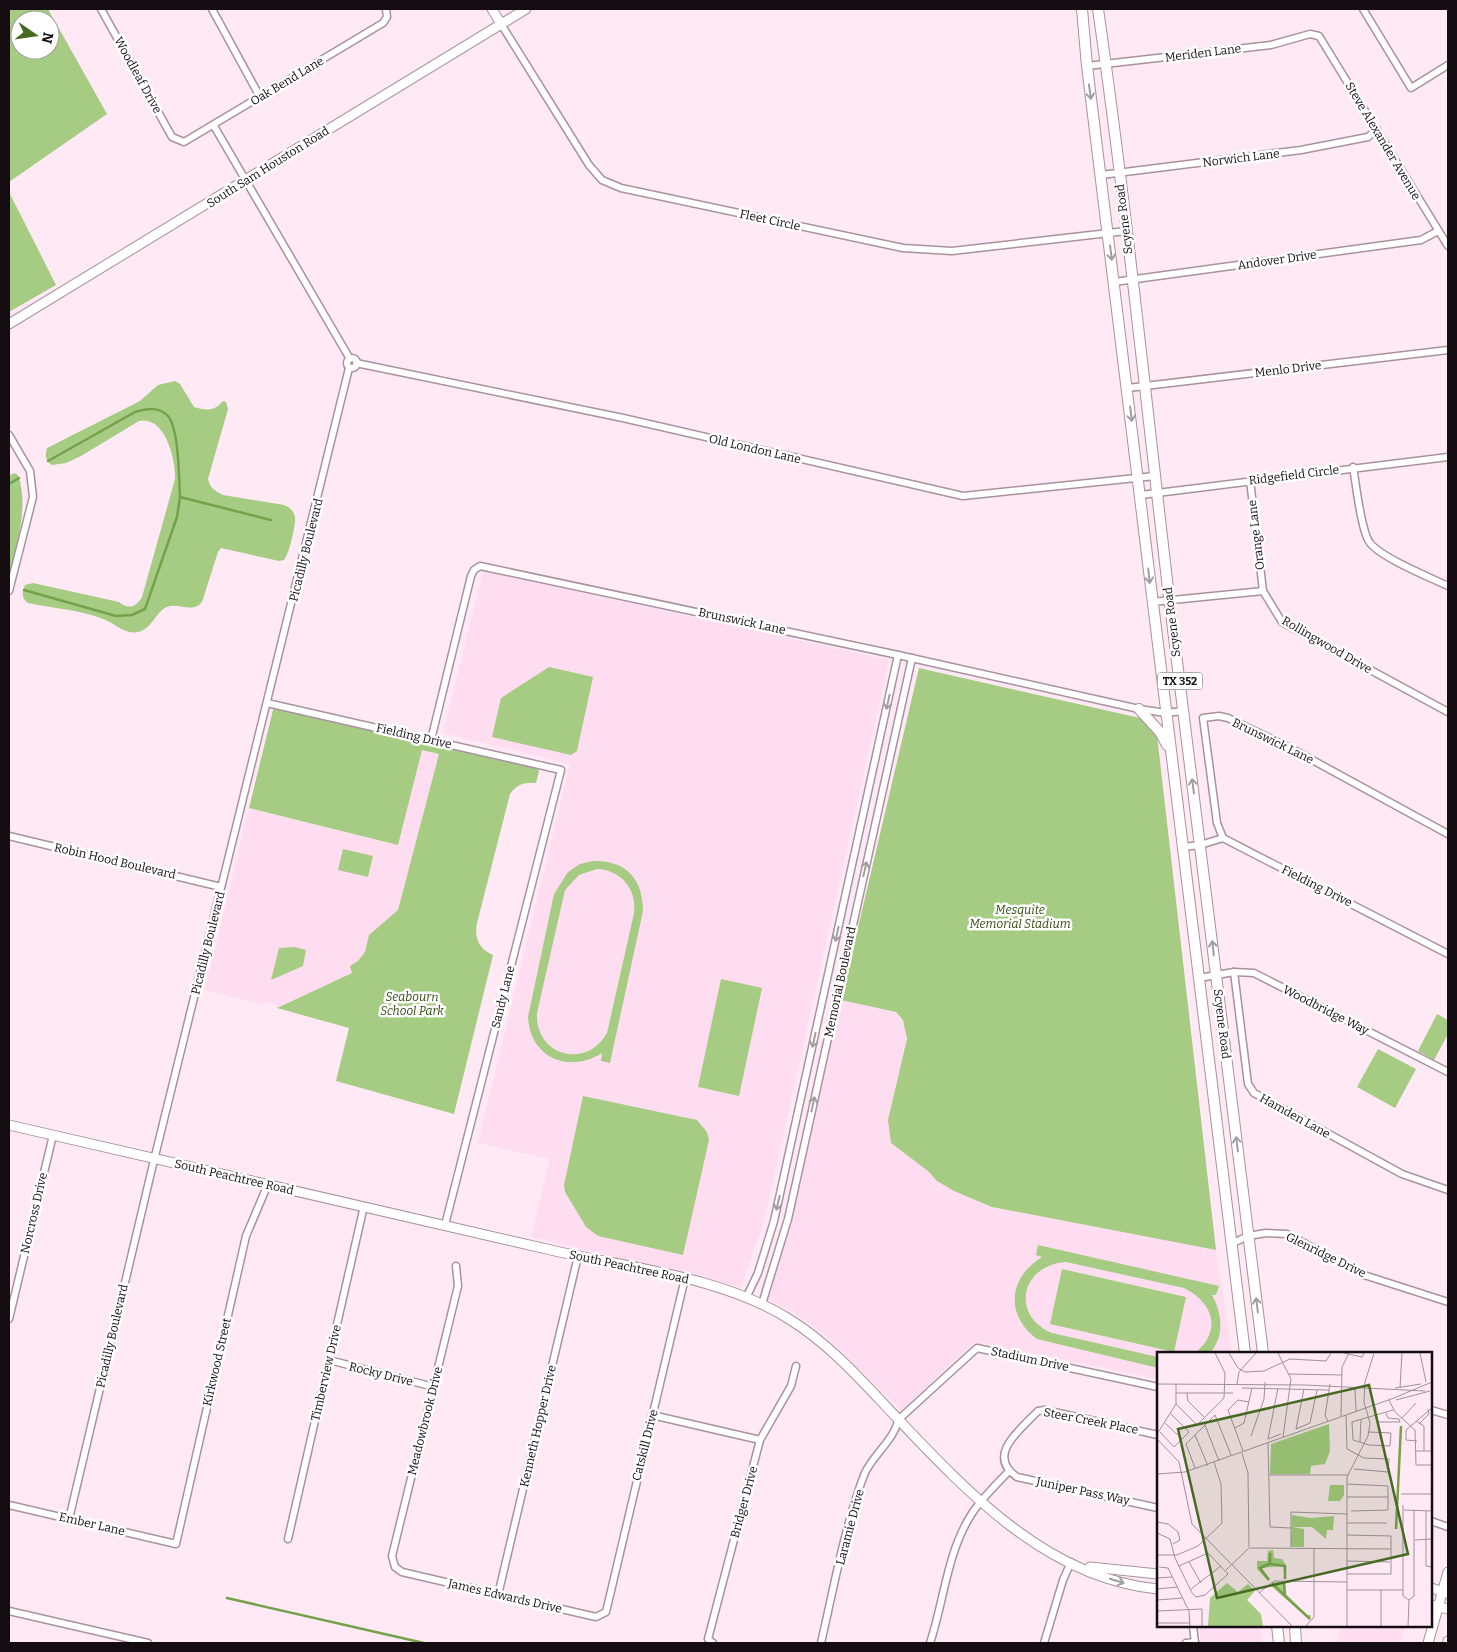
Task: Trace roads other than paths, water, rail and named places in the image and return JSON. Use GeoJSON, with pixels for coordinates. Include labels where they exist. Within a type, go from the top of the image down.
{"type":"FeatureCollection","features":[{"type":"Feature","properties":{"kind":"main road"},"geometry":{"type":"LineString","coordinates":[[492,9],[501,24]]}},
{"type":"Feature","properties":{"kind":"main road","name":"South Sam Houston Road"},"geometry":{"type":"LineString","coordinates":[[9,324],[526,9]]}},
{"type":"Feature","properties":{"kind":"main road","name":"Scyene Road"},"geometry":{"type":"LineString","coordinates":[[1082,9],[1087,66],[1139,478],[1152,602],[1245,1352]]}},
{"type":"Feature","properties":{"kind":"main road","name":"Scyene Road"},"geometry":{"type":"LineString","coordinates":[[1098,9],[1131,280],[1146,385],[1183,712],[1263,1352]]}},
{"type":"Feature","properties":{"kind":"main road"},"geometry":{"type":"LineString","coordinates":[[1139,708],[1160,732],[1170,750]]}},
{"type":"Feature","properties":{"kind":"main road","name":"South Peachtree Road"},"geometry":{"type":"LineString","coordinates":[[9,1125],[154,1160],[268,1184],[578,1256],[685,1278],[762,1304],[814,1335],[981,1502],[1017,1532],[1074,1564],[1115,1581],[1157,1589]]}},
{"type":"Feature","properties":{"kind":"main road"},"geometry":{"type":"LineString","coordinates":[[1074,1564],[1113,1571],[1157,1574]]}},
{"type":"Feature","properties":{"kind":"main road"},"geometry":{"type":"LineString","coordinates":[[1432,1622],[1435,1606],[1445,1592],[1448,1572]]}},
{"type":"Feature","properties":{"kind":"main road"},"geometry":{"type":"LineString","coordinates":[[1432,1588],[1445,1592]]}},
{"type":"Feature","properties":{"kind":"main road"},"geometry":{"type":"LineString","coordinates":[[1435,1606],[1448,1609]]}},
{"type":"Feature","properties":{"kind":"main road"},"geometry":{"type":"LineString","coordinates":[[1277,1627],[1279,1643]]}},
{"type":"Feature","properties":{"kind":"main road"},"geometry":{"type":"LineString","coordinates":[[1295,1627],[1296,1643]]}},
{"type":"Feature","properties":{"kind":"main road"},"geometry":{"type":"LineString","coordinates":[[1428,1643],[1431,1627]]}},
{"type":"Feature","properties":{"kind":"street","name":"Woodleaf Drive"},"geometry":{"type":"LineString","coordinates":[[101,9],[172,137],[176,140]]}},
{"type":"Feature","properties":{"kind":"street"},"geometry":{"type":"LineString","coordinates":[[212,9],[260,97]]}},
{"type":"Feature","properties":{"kind":"street","name":"Oak Bend Lane"},"geometry":{"type":"LineString","coordinates":[[176,140],[184,142],[214,126],[383,23],[388,17],[386,9]]}},
{"type":"Feature","properties":{"kind":"street"},"geometry":{"type":"LineString","coordinates":[[1365,9],[1411,88],[1448,65]]}},
{"type":"Feature","properties":{"kind":"street","name":"Fleet Circle"},"geometry":{"type":"LineString","coordinates":[[501,24],[589,165],[602,180],[621,188],[903,248],[926,251],[952,251],[1126,231]]}},
{"type":"Feature","properties":{"kind":"street","name":"Meriden Lane"},"geometry":{"type":"LineString","coordinates":[[1087,66],[1271,45],[1310,34],[1319,36]]}},
{"type":"Feature","properties":{"kind":"street","name":"Steve Alexander Avenue"},"geometry":{"type":"LineString","coordinates":[[1319,36],[1448,246]]}},
{"type":"Feature","properties":{"kind":"street"},"geometry":{"type":"LineString","coordinates":[[214,126],[350,359],[354,359],[356,363],[354,368],[349,368],[347,362],[350,359]]}},
{"type":"Feature","properties":{"kind":"street","name":"Norwich Lane"},"geometry":{"type":"LineString","coordinates":[[1101,175],[1301,150],[1368,137],[1377,129]]}},
{"type":"Feature","properties":{"kind":"street","name":"Andover Drive"},"geometry":{"type":"LineString","coordinates":[[1114,282],[1421,240],[1438,231]]}},
{"type":"Feature","properties":{"kind":"street","name":"Menlo Drive"},"geometry":{"type":"LineString","coordinates":[[1128,388],[1448,350]]}},
{"type":"Feature","properties":{"kind":"street","name":"Old London Lane"},"geometry":{"type":"LineString","coordinates":[[356,363],[623,418],[964,496],[1155,476]]}},
{"type":"Feature","properties":{"kind":"street","name":"Picadilly Boulevard"},"geometry":{"type":"LineString","coordinates":[[69,1519],[154,1160],[349,368]]}},
{"type":"Feature","properties":{"kind":"street"},"geometry":{"type":"LineString","coordinates":[[9,435],[30,471],[33,497],[9,590]]}},
{"type":"Feature","properties":{"kind":"street","name":"Ridgefield Circle"},"geometry":{"type":"LineString","coordinates":[[1141,495],[1353,467],[1448,457]]}},
{"type":"Feature","properties":{"kind":"street"},"geometry":{"type":"LineString","coordinates":[[1353,467],[1365,532],[1369,543],[1380,552],[1448,586]]}},
{"type":"Feature","properties":{"kind":"street","name":"Orange Lane"},"geometry":{"type":"LineString","coordinates":[[1250,480],[1263,591]]}},
{"type":"Feature","properties":{"kind":"street","name":"Brunswick Lane"},"geometry":{"type":"LineString","coordinates":[[431,740],[471,576],[474,570],[480,566],[1139,708],[1166,713],[1183,712]]}},
{"type":"Feature","properties":{"kind":"street"},"geometry":{"type":"LineString","coordinates":[[1152,602],[1263,591]]}},
{"type":"Feature","properties":{"kind":"street","name":"Rollingwood Drive"},"geometry":{"type":"LineString","coordinates":[[1263,591],[1282,622],[1448,712]]}},
{"type":"Feature","properties":{"kind":"street","name":"Memorial Boulevard"},"geometry":{"type":"LineString","coordinates":[[746,1298],[758,1274],[774,1222],[898,655]]}},
{"type":"Feature","properties":{"kind":"street","name":"Memorial Boulevard"},"geometry":{"type":"LineString","coordinates":[[762,1304],[788,1219],[912,658]]}},
{"type":"Feature","properties":{"kind":"street","name":"Fielding Drive"},"geometry":{"type":"LineString","coordinates":[[267,703],[561,770]]}},
{"type":"Feature","properties":{"kind":"street","name":"Brunswick Lane"},"geometry":{"type":"LineString","coordinates":[[1223,838],[1217,823],[1203,718],[1219,716],[1228,718],[1278,742],[1448,834]]}},
{"type":"Feature","properties":{"kind":"street","name":"Sandy Lane"},"geometry":{"type":"LineString","coordinates":[[445,1225],[561,770]]}},
{"type":"Feature","properties":{"kind":"street","name":"Robin Hood Boulevard"},"geometry":{"type":"LineString","coordinates":[[9,836],[222,887]]}},
{"type":"Feature","properties":{"kind":"street"},"geometry":{"type":"LineString","coordinates":[[1183,847],[1200,845],[1223,838]]}},
{"type":"Feature","properties":{"kind":"street","name":"Fielding Drive"},"geometry":{"type":"LineString","coordinates":[[1223,838],[1448,954]]}},
{"type":"Feature","properties":{"kind":"street","name":"Woodbridge Way"},"geometry":{"type":"LineString","coordinates":[[1199,978],[1234,972],[1254,973],[1448,1072]]}},
{"type":"Feature","properties":{"kind":"street","name":"Hamden Lane"},"geometry":{"type":"LineString","coordinates":[[1234,972],[1248,1084],[1254,1093],[1402,1174],[1448,1190]]}},
{"type":"Feature","properties":{"kind":"street","name":"Norcross Drive"},"geometry":{"type":"LineString","coordinates":[[9,1319],[53,1135]]}},
{"type":"Feature","properties":{"kind":"street","name":"Kirkwood Street"},"geometry":{"type":"LineString","coordinates":[[176,1544],[246,1236],[268,1184]]}},
{"type":"Feature","properties":{"kind":"street","name":"Timberview Drive"},"geometry":{"type":"LineString","coordinates":[[288,1539],[364,1206]]}},
{"type":"Feature","properties":{"kind":"street","name":"Glenridge Drive"},"geometry":{"type":"LineString","coordinates":[[1232,1244],[1248,1236],[1266,1233],[1287,1234],[1364,1275],[1448,1302]]}},
{"type":"Feature","properties":{"kind":"street","name":"Kenneth Hopper Drive"},"geometry":{"type":"LineString","coordinates":[[498,1595],[578,1256]]}},
{"type":"Feature","properties":{"kind":"street","name":"Meadowbrook Drive"},"geometry":{"type":"LineString","coordinates":[[402,1572],[395,1567],[392,1556],[458,1286],[456,1266]]}},
{"type":"Feature","properties":{"kind":"street","name":"Catskill Drive"},"geometry":{"type":"LineString","coordinates":[[606,1612],[685,1278]]}},
{"type":"Feature","properties":{"kind":"street","name":"Stadium Drive"},"geometry":{"type":"LineString","coordinates":[[898,1420],[977,1348],[1157,1387]]}},
{"type":"Feature","properties":{"kind":"street","name":"Rocky Drive"},"geometry":{"type":"LineString","coordinates":[[329,1360],[434,1387]]}},
{"type":"Feature","properties":{"kind":"street","name":"Bridger Drive"},"geometry":{"type":"LineString","coordinates":[[713,1643],[708,1639],[760,1440],[791,1386],[796,1366]]}},
{"type":"Feature","properties":{"kind":"street","name":"Steer Creek Place"},"geometry":{"type":"LineString","coordinates":[[1009,1471],[1004,1455],[1006,1444],[1038,1411],[1045,1410],[1157,1435]]}},
{"type":"Feature","properties":{"kind":"street"},"geometry":{"type":"LineString","coordinates":[[1432,1410],[1448,1415]]}},
{"type":"Feature","properties":{"kind":"street"},"geometry":{"type":"LineString","coordinates":[[652,1415],[760,1440]]}},
{"type":"Feature","properties":{"kind":"street","name":"Laramie Drive"},"geometry":{"type":"LineString","coordinates":[[821,1643],[854,1504],[866,1472],[879,1450],[896,1430],[898,1420]]}},
{"type":"Feature","properties":{"kind":"street"},"geometry":{"type":"LineString","coordinates":[[930,1643],[950,1566],[962,1534],[981,1502],[1009,1471]]}},
{"type":"Feature","properties":{"kind":"street","name":"Juniper Pass Way"},"geometry":{"type":"LineString","coordinates":[[1009,1471],[1018,1477],[1157,1508]]}},
{"type":"Feature","properties":{"kind":"street","name":"Ember Lane"},"geometry":{"type":"LineString","coordinates":[[9,1505],[176,1544]]}},
{"type":"Feature","properties":{"kind":"street"},"geometry":{"type":"LineString","coordinates":[[1432,1521],[1448,1527]]}},
{"type":"Feature","properties":{"kind":"street"},"geometry":{"type":"LineString","coordinates":[[1044,1643],[1062,1580],[1074,1564]]}},
{"type":"Feature","properties":{"kind":"street","name":"James Edwards Drive"},"geometry":{"type":"LineString","coordinates":[[402,1572],[596,1617],[606,1612]]}},
{"type":"Feature","properties":{"kind":"street"},"geometry":{"type":"LineString","coordinates":[[9,1612],[148,1643]]}},
{"type":"Feature","properties":{"kind":"street"},"geometry":{"type":"LineString","coordinates":[[1186,1643],[1195,1643],[1193,1627]]}},
{"type":"Feature","properties":{"kind":"waterway"},"geometry":{"type":"LineString","coordinates":[[48,461],[135,412],[148,409],[161,411],[172,422],[178,455],[180,497]]}},
{"type":"Feature","properties":{"kind":"waterway"},"geometry":{"type":"LineString","coordinates":[[9,484],[19,478]]}},
{"type":"Feature","properties":{"kind":"waterway"},"geometry":{"type":"LineString","coordinates":[[24,590],[116,616],[132,615],[145,609],[177,517],[180,497],[271,520]]}},
{"type":"Feature","properties":{"kind":"waterway"},"geometry":{"type":"LineString","coordinates":[[227,1598],[424,1643]]}},
{"type":"Feature","properties":{"kind":"park label","name":"Mesquite Memorial Stadium"},"geometry":{"type":"Point","coordinates":[1020,917]}},
{"type":"Feature","properties":{"kind":"park label","name":"Seabourn School Park"},"geometry":{"type":"Point","coordinates":[412,1004]}}]}
